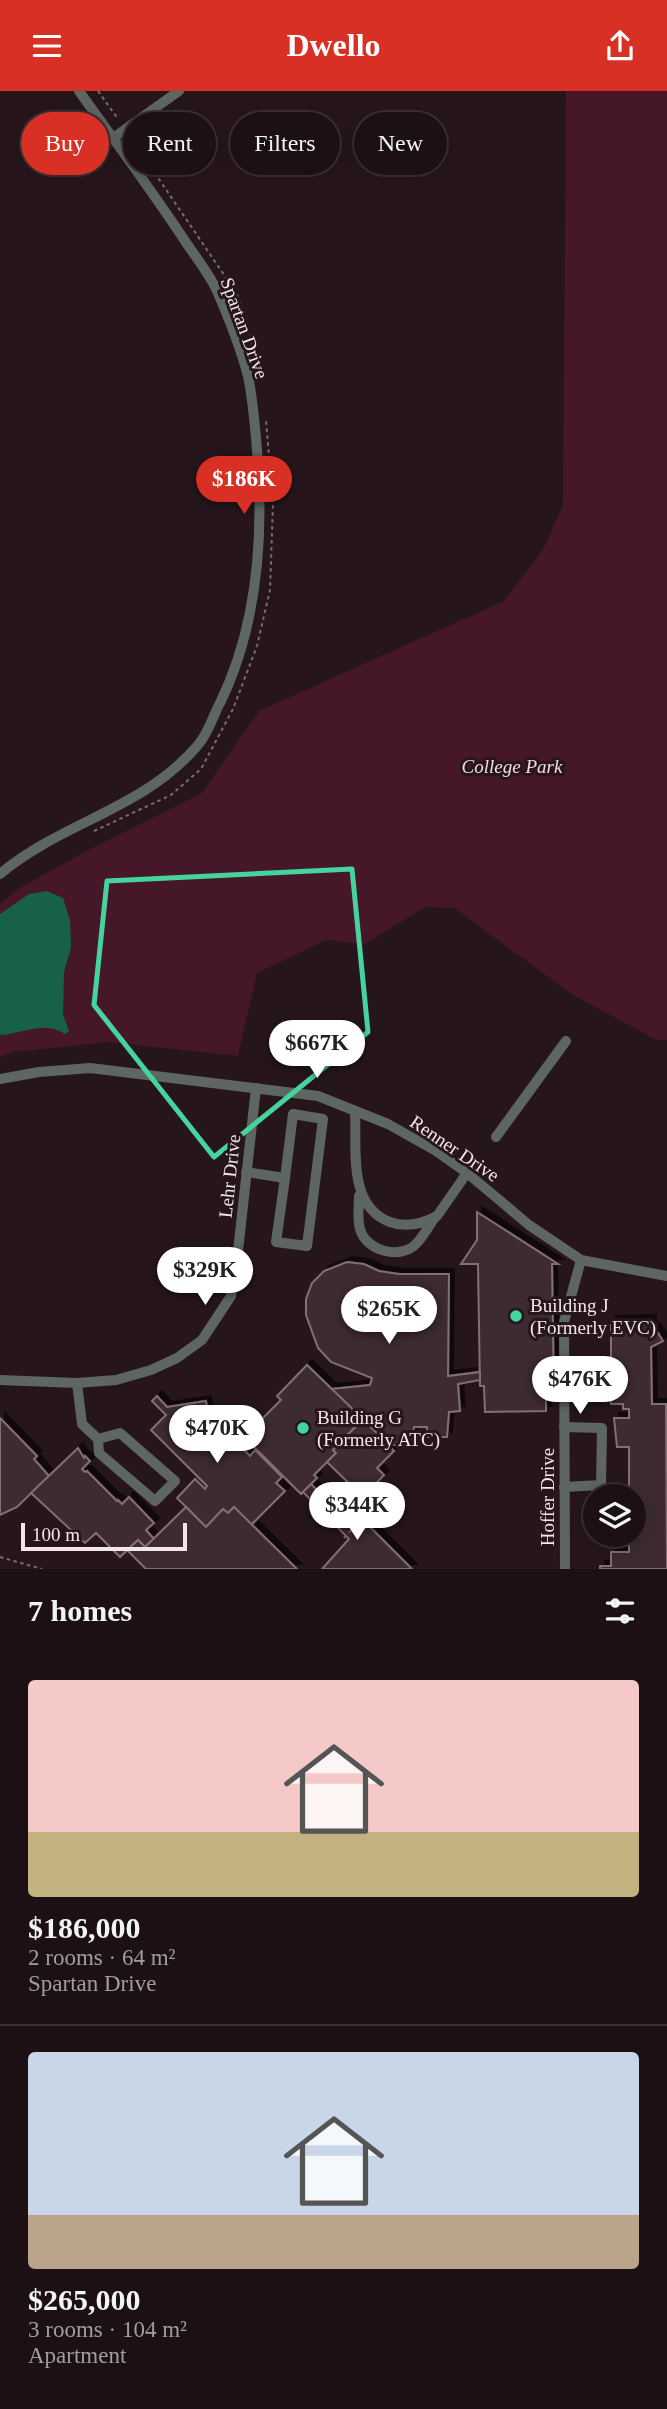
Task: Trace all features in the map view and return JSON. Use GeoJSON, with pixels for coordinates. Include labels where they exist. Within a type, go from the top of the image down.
{"type":"FeatureCollection","features":[{"type":"Feature","properties":{"kind":"street","name":"Spartan Drive"},"geometry":{"type":"LineString","coordinates":[[0,874],[42,844],[128,803],[200,744],[235,672],[249,623],[257,560],[261,502],[255,426],[247,376],[217,290],[162,207],[79,91]]}},
{"type":"Feature","properties":{"kind":"street"},"geometry":{"type":"LineString","coordinates":[[148,112],[176,92]]}},
{"type":"Feature","properties":{"kind":"street"},"geometry":{"type":"LineString","coordinates":[[113,138],[123,130]]}},
{"type":"Feature","properties":{"kind":"street"},"geometry":{"type":"LineString","coordinates":[[496,1137],[566,1041]]}},
{"type":"Feature","properties":{"kind":"street","name":"Renner Drive"},"geometry":{"type":"LineString","coordinates":[[0,1079],[39,1072],[90,1069],[318,1096],[388,1124],[436,1151],[467,1173],[528,1225],[581,1260],[667,1276]]}},
{"type":"Feature","properties":{"kind":"street","name":"Lehr Drive"},"geometry":{"type":"LineString","coordinates":[[0,1380],[77,1383],[116,1380],[151,1370],[178,1358],[202,1340],[231,1296],[256,1088]]}},
{"type":"Feature","properties":{"kind":"street"},"geometry":{"type":"LineString","coordinates":[[355,1111],[360,1229],[372,1245],[384,1251],[404,1251],[415,1245],[467,1173]]}},
{"type":"Feature","properties":{"kind":"street"},"geometry":{"type":"LineString","coordinates":[[293,1114],[323,1119],[307,1246],[276,1242],[285,1178],[293,1114]]}},
{"type":"Feature","properties":{"kind":"street"},"geometry":{"type":"LineString","coordinates":[[246,1172],[285,1178]]}},
{"type":"Feature","properties":{"kind":"street"},"geometry":{"type":"LineString","coordinates":[[359,1189],[373,1212],[387,1221],[413,1225],[437,1216]]}},
{"type":"Feature","properties":{"kind":"street","name":"Hoffer Drive"},"geometry":{"type":"LineString","coordinates":[[565,1569],[564,1322],[581,1260]]}},
{"type":"Feature","properties":{"kind":"street"},"geometry":{"type":"LineString","coordinates":[[77,1383],[82,1424],[98,1439],[99,1453],[155,1501],[174,1481],[120,1433],[98,1439]]}},
{"type":"Feature","properties":{"kind":"street"},"geometry":{"type":"LineString","coordinates":[[564,1427],[602,1428],[601,1485],[564,1487]]}},
{"type":"Feature","properties":{"kind":"path"},"geometry":{"type":"LineString","coordinates":[[98,91],[123,126]]}},
{"type":"Feature","properties":{"kind":"path"},"geometry":{"type":"LineString","coordinates":[[156,175],[237,294],[256,361]]}},
{"type":"Feature","properties":{"kind":"path"},"geometry":{"type":"LineString","coordinates":[[112,823],[171,795],[201,769],[233,709],[257,646],[270,590],[273,516],[265,413]]}},
{"type":"Feature","properties":{"kind":"path"},"geometry":{"type":"LineString","coordinates":[[344,1538],[355,1526]]}},
{"type":"Feature","properties":{"kind":"path"},"geometry":{"type":"LineString","coordinates":[[0,1557],[42,1569]]}},
{"type":"Feature","properties":{"kind":"highlighted area"},"geometry":{"type":"Polygon","coordinates":[[[352,869],[368,1032],[214,1157],[94,1005],[107,881],[352,869]]]}},
{"type":"Feature","properties":{"kind":"green space","name":"College Park"},"geometry":{"type":"Polygon","coordinates":[[[566,91],[667,91],[667,1040],[657,1040],[573,995],[454,908],[425,907],[365,944],[326,940],[257,973],[238,1056],[109,1042],[13,1052],[0,1057],[0,904],[18,889],[92,848],[202,793],[259,711],[504,601],[543,550],[563,505],[566,91]]]}},
{"type":"Feature","properties":{"kind":"shaded area"},"geometry":{"type":"Polygon","coordinates":[[[47,891],[63,898],[70,920],[71,948],[64,972],[63,1015],[69,1031],[65,1034],[41,1028],[0,1035],[0,914],[29,894],[47,891]]]}},
{"type":"Feature","properties":{"kind":"building","name":"Building J (Formerly EVC)"},"geometry":{"type":"Polygon","coordinates":[[[477,1212],[558,1264],[552,1264],[554,1398],[546,1398],[546,1411],[485,1412],[484,1386],[480,1386],[478,1264],[461,1264],[477,1240],[477,1212]]]}},
{"type":"Feature","properties":{"kind":"building"},"geometry":{"type":"Polygon","coordinates":[[[347,1262],[399,1274],[449,1274],[448,1376],[480,1372],[480,1380],[458,1384],[460,1411],[449,1412],[447,1437],[427,1437],[427,1427],[414,1427],[410,1445],[389,1445],[331,1389],[370,1385],[372,1378],[331,1362],[318,1348],[306,1315],[306,1299],[312,1283],[324,1271],[347,1262]]]}},
{"type":"Feature","properties":{"kind":"building"},"geometry":{"type":"Polygon","coordinates":[[[651,1320],[651,1330],[655,1328],[663,1341],[651,1347],[652,1404],[666,1404],[667,1569],[600,1569],[600,1566],[611,1566],[611,1552],[629,1552],[629,1547],[646,1547],[646,1484],[629,1484],[629,1447],[617,1447],[614,1418],[629,1418],[629,1409],[623,1409],[623,1404],[611,1404],[610,1373],[554,1375],[553,1368],[611,1366],[611,1321],[651,1320]]]}},
{"type":"Feature","properties":{"kind":"building","name":"Building G (Formerly ATC)"},"geometry":{"type":"Polygon","coordinates":[[[307,1365],[363,1419],[333,1450],[336,1453],[314,1475],[317,1478],[301,1494],[244,1437],[281,1400],[277,1396],[307,1365]]]}},
{"type":"Feature","properties":{"kind":"building"},"geometry":{"type":"Polygon","coordinates":[[[157,1396],[167,1407],[206,1401],[208,1414],[250,1456],[255,1450],[282,1477],[276,1483],[285,1491],[251,1525],[234,1507],[228,1513],[223,1509],[206,1527],[177,1498],[195,1479],[205,1489],[207,1486],[151,1430],[166,1415],[152,1401],[157,1396]]]}},
{"type":"Feature","properties":{"kind":"building"},"geometry":{"type":"Polygon","coordinates":[[[0,1418],[37,1456],[34,1459],[49,1476],[17,1507],[0,1515],[0,1418]]]}},
{"type":"Feature","properties":{"kind":"building"},"geometry":{"type":"Polygon","coordinates":[[[363,1419],[394,1451],[377,1468],[384,1475],[363,1497],[327,1462],[336,1453],[333,1450],[363,1419]]]}},
{"type":"Feature","properties":{"kind":"building"},"geometry":{"type":"Polygon","coordinates":[[[78,1448],[84,1458],[85,1456],[90,1461],[82,1469],[85,1472],[122,1504],[129,1497],[154,1523],[146,1530],[154,1539],[145,1547],[138,1540],[120,1557],[96,1533],[85,1543],[31,1493],[78,1448]]]}},
{"type":"Feature","properties":{"kind":"building"},"geometry":{"type":"Polygon","coordinates":[[[311,1484],[356,1530],[365,1522],[412,1569],[322,1569],[349,1539],[303,1492],[311,1484]]]}},
{"type":"Feature","properties":{"kind":"building"},"geometry":{"type":"Polygon","coordinates":[[[186,1507],[206,1527],[223,1509],[228,1513],[234,1507],[297,1569],[146,1569],[127,1550],[138,1540],[145,1547],[186,1507]]]}},
{"type":"Feature","properties":{"kind":"place","name":"Building J (Formerly EVC)"},"geometry":{"type":"Point","coordinates":[516,1316]}},
{"type":"Feature","properties":{"kind":"place","name":"Building G (Formerly ATC)"},"geometry":{"type":"Point","coordinates":[303,1428]}}]}
